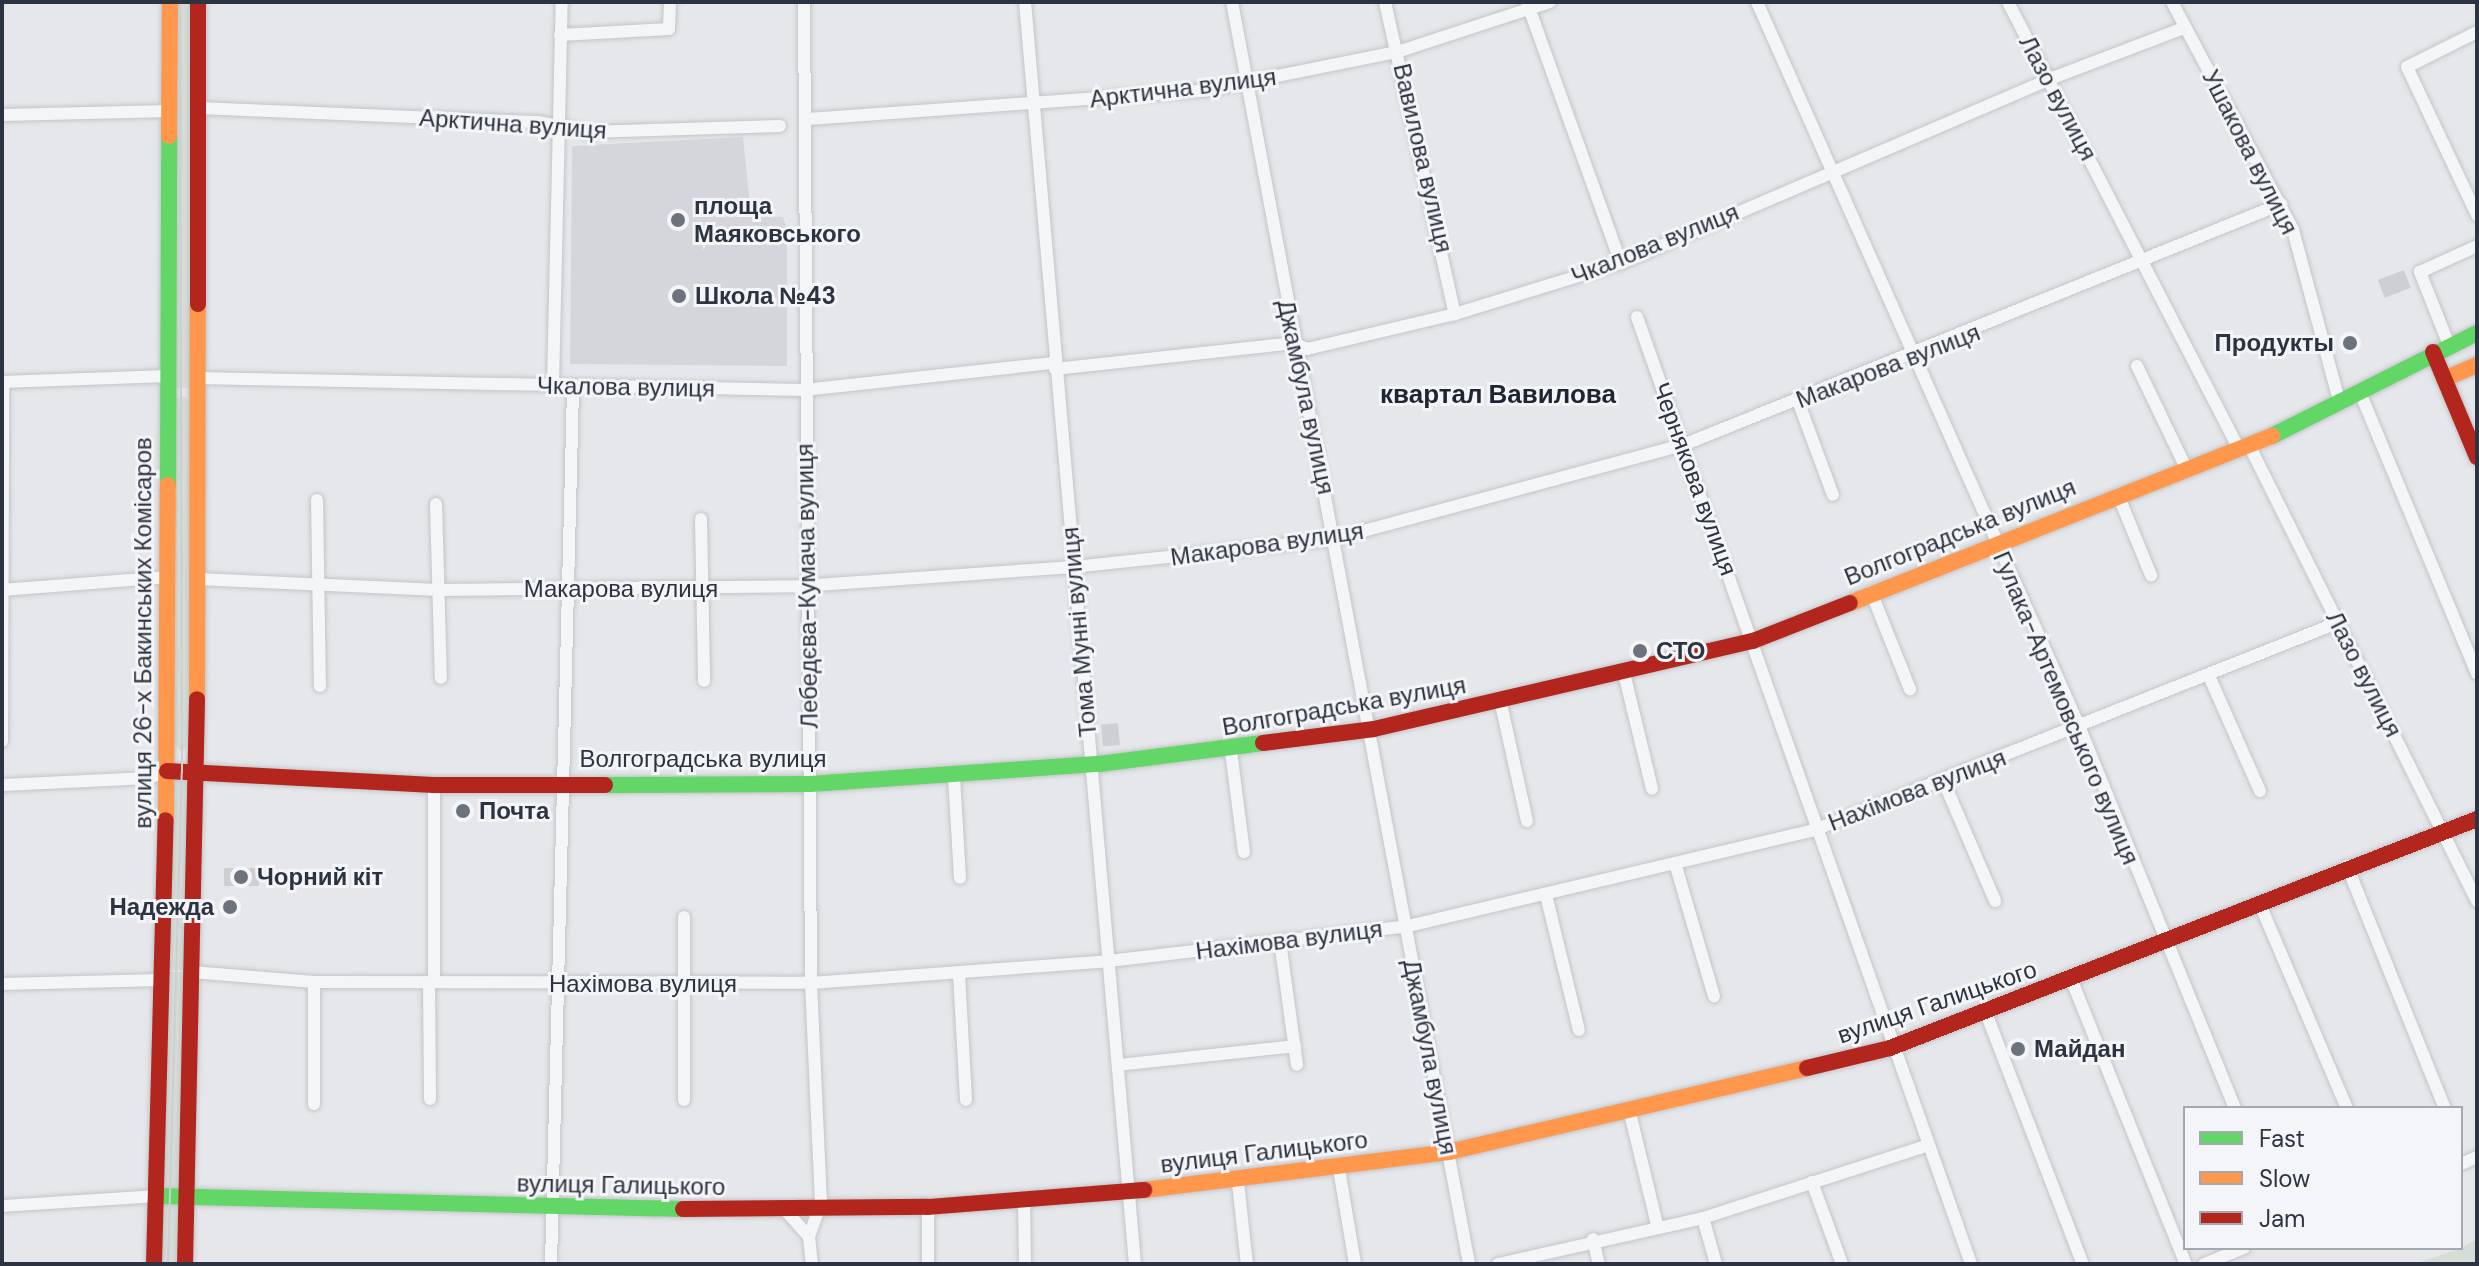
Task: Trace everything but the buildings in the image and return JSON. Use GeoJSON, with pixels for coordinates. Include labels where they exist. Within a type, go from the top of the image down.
{"type":"FeatureCollection","features":[{"type":"Feature","properties":{"kind":"street","name":"вулиця 26-х Бакинських Комісаров"},"geometry":{"type":"LineString","coordinates":[[154,1264],[167,771],[170,2]]}},
{"type":"Feature","properties":{"kind":"street"},"geometry":{"type":"LineString","coordinates":[[185,1264],[197,772],[198,2]]}},
{"type":"Feature","properties":{"kind":"street"},"geometry":{"type":"LineString","coordinates":[[553,385],[555,128],[562,2]]}},
{"type":"Feature","properties":{"kind":"street"},"geometry":{"type":"LineString","coordinates":[[560,35],[669,29],[670,2]]}},
{"type":"Feature","properties":{"kind":"street","name":"Лебедєва-Кумача вулиця"},"geometry":{"type":"LineString","coordinates":[[804,2],[807,119],[804,390],[810,586],[811,983],[821,1202],[815,1210],[809,1237],[812,1264]]}},
{"type":"Feature","properties":{"kind":"street","name":"Тома Мунні вулиця"},"geometry":{"type":"LineString","coordinates":[[1025,2],[1054,366],[1135,1264]]}},
{"type":"Feature","properties":{"kind":"street","name":"Джамбула вулиця"},"geometry":{"type":"LineString","coordinates":[[1232,2],[1293,343],[1334,539],[1469,1264]]}},
{"type":"Feature","properties":{"kind":"street","name":"Вавилова вулиця"},"geometry":{"type":"LineString","coordinates":[[1385,2],[1455,314]]}},
{"type":"Feature","properties":{"kind":"street","name":"Арктична вулиця"},"geometry":{"type":"LineString","coordinates":[[807,119],[1033,106],[1247,83],[1397,52],[1528,6],[1550,2]]}},
{"type":"Feature","properties":{"kind":"street","name":"Гулака-Артемовського вулиця"},"geometry":{"type":"LineString","coordinates":[[1757,2],[2079,726],[2163,942],[2234,1106]]}},
{"type":"Feature","properties":{"kind":"street","name":"Лазо вулиця"},"geometry":{"type":"LineString","coordinates":[[2008,2],[2337,623],[2446,833],[2477,901]]}},
{"type":"Feature","properties":{"kind":"street","name":"Ушакова вулиця"},"geometry":{"type":"LineString","coordinates":[[2172,2],[2281,204],[2339,401]]}},
{"type":"Feature","properties":{"kind":"street"},"geometry":{"type":"LineString","coordinates":[[1528,6],[1621,263]]}},
{"type":"Feature","properties":{"kind":"street","name":"Чкалова вулиця"},"geometry":{"type":"LineString","coordinates":[[196,386],[553,385],[804,390],[1293,343],[1307,349],[1455,314],[1621,263],[2047,80],[2184,28]]}},
{"type":"Feature","properties":{"kind":"street"},"geometry":{"type":"LineString","coordinates":[[2477,32],[2407,67],[2477,215]]}},
{"type":"Feature","properties":{"kind":"street","name":"Арктична вулиця"},"geometry":{"type":"LineString","coordinates":[[198,108],[538,122],[555,128],[780,126]]}},
{"type":"Feature","properties":{"kind":"street"},"geometry":{"type":"LineString","coordinates":[[2,115],[170,111]]}},
{"type":"Feature","properties":{"kind":"street","name":"Макарова вулиця"},"geometry":{"type":"LineString","coordinates":[[197,579],[319,580],[439,590],[810,586],[1074,567],[1334,539],[1683,445],[1913,357],[2281,204]]}},
{"type":"Feature","properties":{"kind":"street"},"geometry":{"type":"LineString","coordinates":[[2477,246],[2420,272],[2441,348],[2444,379],[2477,457]]}},
{"type":"Feature","properties":{"kind":"street","name":"Чернякова вулиця"},"geometry":{"type":"LineString","coordinates":[[1637,317],[1753,641],[1890,1048],[1929,1145],[1971,1264]]}},
{"type":"Feature","properties":{"kind":"street","name":"Волгоградська вулиця"},"geometry":{"type":"LineString","coordinates":[[167,771],[434,785],[810,784],[954,777],[1231,751],[1369,730],[1501,704],[1753,641],[1996,542],[2245,449],[2441,348],[2477,333]]}},
{"type":"Feature","properties":{"kind":"street"},"geometry":{"type":"LineString","coordinates":[[2444,379],[2477,365]]}},
{"type":"Feature","properties":{"kind":"street"},"geometry":{"type":"LineString","coordinates":[[2137,366],[2187,470]]}},
{"type":"Feature","properties":{"kind":"street"},"geometry":{"type":"LineString","coordinates":[[2,741],[2,382],[168,376]]}},
{"type":"Feature","properties":{"kind":"street"},"geometry":{"type":"LineString","coordinates":[[168,393],[196,386]]}},
{"type":"Feature","properties":{"kind":"street"},"geometry":{"type":"LineString","coordinates":[[551,1264],[573,386]]}},
{"type":"Feature","properties":{"kind":"street"},"geometry":{"type":"LineString","coordinates":[[2359,390],[2477,673]]}},
{"type":"Feature","properties":{"kind":"street"},"geometry":{"type":"LineString","coordinates":[[1798,401],[1833,495]]}},
{"type":"Feature","properties":{"kind":"street"},"geometry":{"type":"LineString","coordinates":[[2118,495],[2151,575]]}},
{"type":"Feature","properties":{"kind":"street"},"geometry":{"type":"LineString","coordinates":[[317,500],[320,686]]}},
{"type":"Feature","properties":{"kind":"street"},"geometry":{"type":"LineString","coordinates":[[436,504],[441,678]]}},
{"type":"Feature","properties":{"kind":"street"},"geometry":{"type":"LineString","coordinates":[[701,519],[704,681]]}},
{"type":"Feature","properties":{"kind":"street"},"geometry":{"type":"LineString","coordinates":[[3,590],[168,577]]}},
{"type":"Feature","properties":{"kind":"street"},"geometry":{"type":"LineString","coordinates":[[1871,592],[1910,689]]}},
{"type":"Feature","properties":{"kind":"street","name":"Нахімова вулиця"},"geometry":{"type":"LineString","coordinates":[[192,972],[314,982],[685,986],[811,983],[1108,961],[1404,927],[1817,829],[2337,623]]}},
{"type":"Feature","properties":{"kind":"street"},"geometry":{"type":"LineString","coordinates":[[1624,673],[1652,789]]}},
{"type":"Feature","properties":{"kind":"street"},"geometry":{"type":"LineString","coordinates":[[2209,676],[2260,791]]}},
{"type":"Feature","properties":{"kind":"street"},"geometry":{"type":"LineString","coordinates":[[1501,704],[1527,821]]}},
{"type":"Feature","properties":{"kind":"street"},"geometry":{"type":"LineString","coordinates":[[1231,751],[1244,852]]}},
{"type":"Feature","properties":{"kind":"street"},"geometry":{"type":"LineString","coordinates":[[2,785],[149,778],[167,771]]}},
{"type":"Feature","properties":{"kind":"street"},"geometry":{"type":"LineString","coordinates":[[954,777],[960,878]]}},
{"type":"Feature","properties":{"kind":"street"},"geometry":{"type":"LineString","coordinates":[[1943,780],[1995,901]]}},
{"type":"Feature","properties":{"kind":"street"},"geometry":{"type":"LineString","coordinates":[[430,1099],[434,785]]}},
{"type":"Feature","properties":{"kind":"street","name":"вулиця Галицького"},"geometry":{"type":"LineString","coordinates":[[2,1206],[156,1196],[552,1210],[928,1207],[1238,1183],[1449,1152],[1630,1113],[1890,1048],[2072,981],[2347,866],[2446,833],[2477,819]]}},
{"type":"Feature","properties":{"kind":"street"},"geometry":{"type":"LineString","coordinates":[[1675,863],[1714,996]]}},
{"type":"Feature","properties":{"kind":"street"},"geometry":{"type":"LineString","coordinates":[[2347,866],[2444,1106]]}},
{"type":"Feature","properties":{"kind":"street"},"geometry":{"type":"LineString","coordinates":[[1546,895],[1579,1030]]}},
{"type":"Feature","properties":{"kind":"street"},"geometry":{"type":"LineString","coordinates":[[2259,902],[2346,1106]]}},
{"type":"Feature","properties":{"kind":"street"},"geometry":{"type":"LineString","coordinates":[[684,917],[684,1100]]}},
{"type":"Feature","properties":{"kind":"street"},"geometry":{"type":"LineString","coordinates":[[1280,941],[1297,1065]]}},
{"type":"Feature","properties":{"kind":"street"},"geometry":{"type":"LineString","coordinates":[[959,974],[966,1100]]}},
{"type":"Feature","properties":{"kind":"street"},"geometry":{"type":"LineString","coordinates":[[2,984],[161,980]]}},
{"type":"Feature","properties":{"kind":"street"},"geometry":{"type":"LineString","coordinates":[[2072,981],[2186,1264]]}},
{"type":"Feature","properties":{"kind":"street"},"geometry":{"type":"LineString","coordinates":[[314,982],[314,1104]]}},
{"type":"Feature","properties":{"kind":"street"},"geometry":{"type":"LineString","coordinates":[[1986,1013],[2083,1264]]}},
{"type":"Feature","properties":{"kind":"street"},"geometry":{"type":"LineString","coordinates":[[1118,1065],[1295,1046]]}},
{"type":"Feature","properties":{"kind":"street"},"geometry":{"type":"LineString","coordinates":[[1630,1113],[1657,1225]]}},
{"type":"Feature","properties":{"kind":"street"},"geometry":{"type":"LineString","coordinates":[[1498,1264],[1593,1239],[1703,1218],[1929,1145]]}},
{"type":"Feature","properties":{"kind":"street"},"geometry":{"type":"LineString","coordinates":[[1339,1169],[1355,1264]]}},
{"type":"Feature","properties":{"kind":"street"},"geometry":{"type":"LineString","coordinates":[[1812,1182],[1842,1264]]}},
{"type":"Feature","properties":{"kind":"street"},"geometry":{"type":"LineString","coordinates":[[1238,1183],[1247,1264]]}},
{"type":"Feature","properties":{"kind":"street"},"geometry":{"type":"LineString","coordinates":[[1024,1199],[1025,1264]]}},
{"type":"Feature","properties":{"kind":"street"},"geometry":{"type":"LineString","coordinates":[[928,1207],[928,1264]]}},
{"type":"Feature","properties":{"kind":"street"},"geometry":{"type":"LineString","coordinates":[[785,1210],[809,1237]]}},
{"type":"Feature","properties":{"kind":"street"},"geometry":{"type":"LineString","coordinates":[[1703,1218],[1716,1264]]}},
{"type":"Feature","properties":{"kind":"street"},"geometry":{"type":"LineString","coordinates":[[1593,1239],[1599,1264]]}},
{"type":"Feature","properties":{"kind":"street"},"geometry":{"type":"LineString","coordinates":[[2204,1264],[2239,1250]]}},
{"type":"Feature","properties":{"kind":"shaded area"},"geometry":{"type":"Polygon","coordinates":[[[174,2],[190,2],[190,388],[174,388],[174,2]]]}},
{"type":"Feature","properties":{"kind":"shaded area","name":"Школа №43"},"geometry":{"type":"Polygon","coordinates":[[[743,137],[751,215],[783,217],[787,229],[787,366],[570,364],[572,146],[743,137]]]}},
{"type":"Feature","properties":{"kind":"shaded area"},"geometry":{"type":"Polygon","coordinates":[[[184,396],[190,400],[189,744],[182,752],[173,743],[176,399],[184,396]]]}},
{"type":"Feature","properties":{"kind":"shaded area"},"geometry":{"type":"Polygon","coordinates":[[[182,778],[192,787],[186,970],[168,970],[174,780],[182,778]]]}},
{"type":"Feature","properties":{"kind":"shaded area"},"geometry":{"type":"Polygon","coordinates":[[[168,972],[186,972],[180,1185],[169,1190],[162,1184],[168,972]]]}},
{"type":"Feature","properties":{"kind":"shaded area"},"geometry":{"type":"Polygon","coordinates":[[[162,1202],[179,1203],[176,1264],[159,1264],[162,1202]]]}},
{"type":"Feature","properties":{"kind":"shaded area"},"geometry":{"type":"Polygon","coordinates":[[[2477,1239],[2477,1264],[2415,1264],[2463,1250],[2463,1247],[2477,1239]]]}},
{"type":"Feature","properties":{"kind":"tram line"},"geometry":{"type":"LineString","coordinates":[[168,1264],[182,772],[180,2]]}},
{"type":"Feature","properties":{"kind":"traffic: fast"},"geometry":{"type":"LineString","coordinates":[[168,485],[169,136]]}},
{"type":"Feature","properties":{"kind":"traffic: fast"},"geometry":{"type":"LineString","coordinates":[[2272,436],[2477,333]]}},
{"type":"Feature","properties":{"kind":"traffic: fast"},"geometry":{"type":"LineString","coordinates":[[605,785],[810,784],[1099,764],[1263,743]]}},
{"type":"Feature","properties":{"kind":"traffic: fast"},"geometry":{"type":"LineString","coordinates":[[156,1196],[683,1209]]}},
{"type":"Feature","properties":{"kind":"traffic: slow"},"geometry":{"type":"LineString","coordinates":[[169,136],[170,2]]}},
{"type":"Feature","properties":{"kind":"traffic: slow"},"geometry":{"type":"LineString","coordinates":[[197,699],[198,304]]}},
{"type":"Feature","properties":{"kind":"traffic: slow"},"geometry":{"type":"LineString","coordinates":[[2444,379],[2477,365]]}},
{"type":"Feature","properties":{"kind":"traffic: slow"},"geometry":{"type":"LineString","coordinates":[[1850,603],[2272,436]]}},
{"type":"Feature","properties":{"kind":"traffic: slow"},"geometry":{"type":"LineString","coordinates":[[166,820],[168,485]]}},
{"type":"Feature","properties":{"kind":"traffic: slow"},"geometry":{"type":"LineString","coordinates":[[1144,1190],[1449,1152],[1807,1068]]}},
{"type":"Feature","properties":{"kind":"traffic: jam"},"geometry":{"type":"LineString","coordinates":[[198,2],[198,304]]}},
{"type":"Feature","properties":{"kind":"traffic: jam"},"geometry":{"type":"LineString","coordinates":[[2433,352],[2477,457]]}},
{"type":"Feature","properties":{"kind":"traffic: jam"},"geometry":{"type":"LineString","coordinates":[[1263,743],[1374,729],[1753,641],[1850,603]]}},
{"type":"Feature","properties":{"kind":"traffic: jam"},"geometry":{"type":"LineString","coordinates":[[185,1264],[197,699]]}},
{"type":"Feature","properties":{"kind":"traffic: jam"},"geometry":{"type":"LineString","coordinates":[[167,771],[434,785],[605,785]]}},
{"type":"Feature","properties":{"kind":"traffic: jam"},"geometry":{"type":"LineString","coordinates":[[1807,1068],[1890,1048],[2477,819]]}},
{"type":"Feature","properties":{"kind":"traffic: jam"},"geometry":{"type":"LineString","coordinates":[[154,1264],[166,820]]}},
{"type":"Feature","properties":{"kind":"traffic: jam"},"geometry":{"type":"LineString","coordinates":[[683,1209],[928,1207],[1144,1190]]}},
{"type":"Feature","properties":{"kind":"place","name":"площа Маяковського"},"geometry":{"type":"Point","coordinates":[678,220]}},
{"type":"Feature","properties":{"kind":"place","name":"Школа №43"},"geometry":{"type":"Point","coordinates":[679,296]}},
{"type":"Feature","properties":{"kind":"place","name":"Продукты"},"geometry":{"type":"Point","coordinates":[2350,343]}},
{"type":"Feature","properties":{"kind":"place","name":"СТО"},"geometry":{"type":"Point","coordinates":[1640,651]}},
{"type":"Feature","properties":{"kind":"place","name":"Почта"},"geometry":{"type":"Point","coordinates":[463,811]}},
{"type":"Feature","properties":{"kind":"place","name":"Чорний кіт"},"geometry":{"type":"Point","coordinates":[241,877]}},
{"type":"Feature","properties":{"kind":"place","name":"Надежда"},"geometry":{"type":"Point","coordinates":[230,907]}},
{"type":"Feature","properties":{"kind":"place","name":"Майдан"},"geometry":{"type":"Point","coordinates":[2018,1049]}},
{"type":"Feature","properties":{"kind":"district","name":"квартал Вавилова"},"geometry":{"type":"Point","coordinates":[1498,395]}}]}
